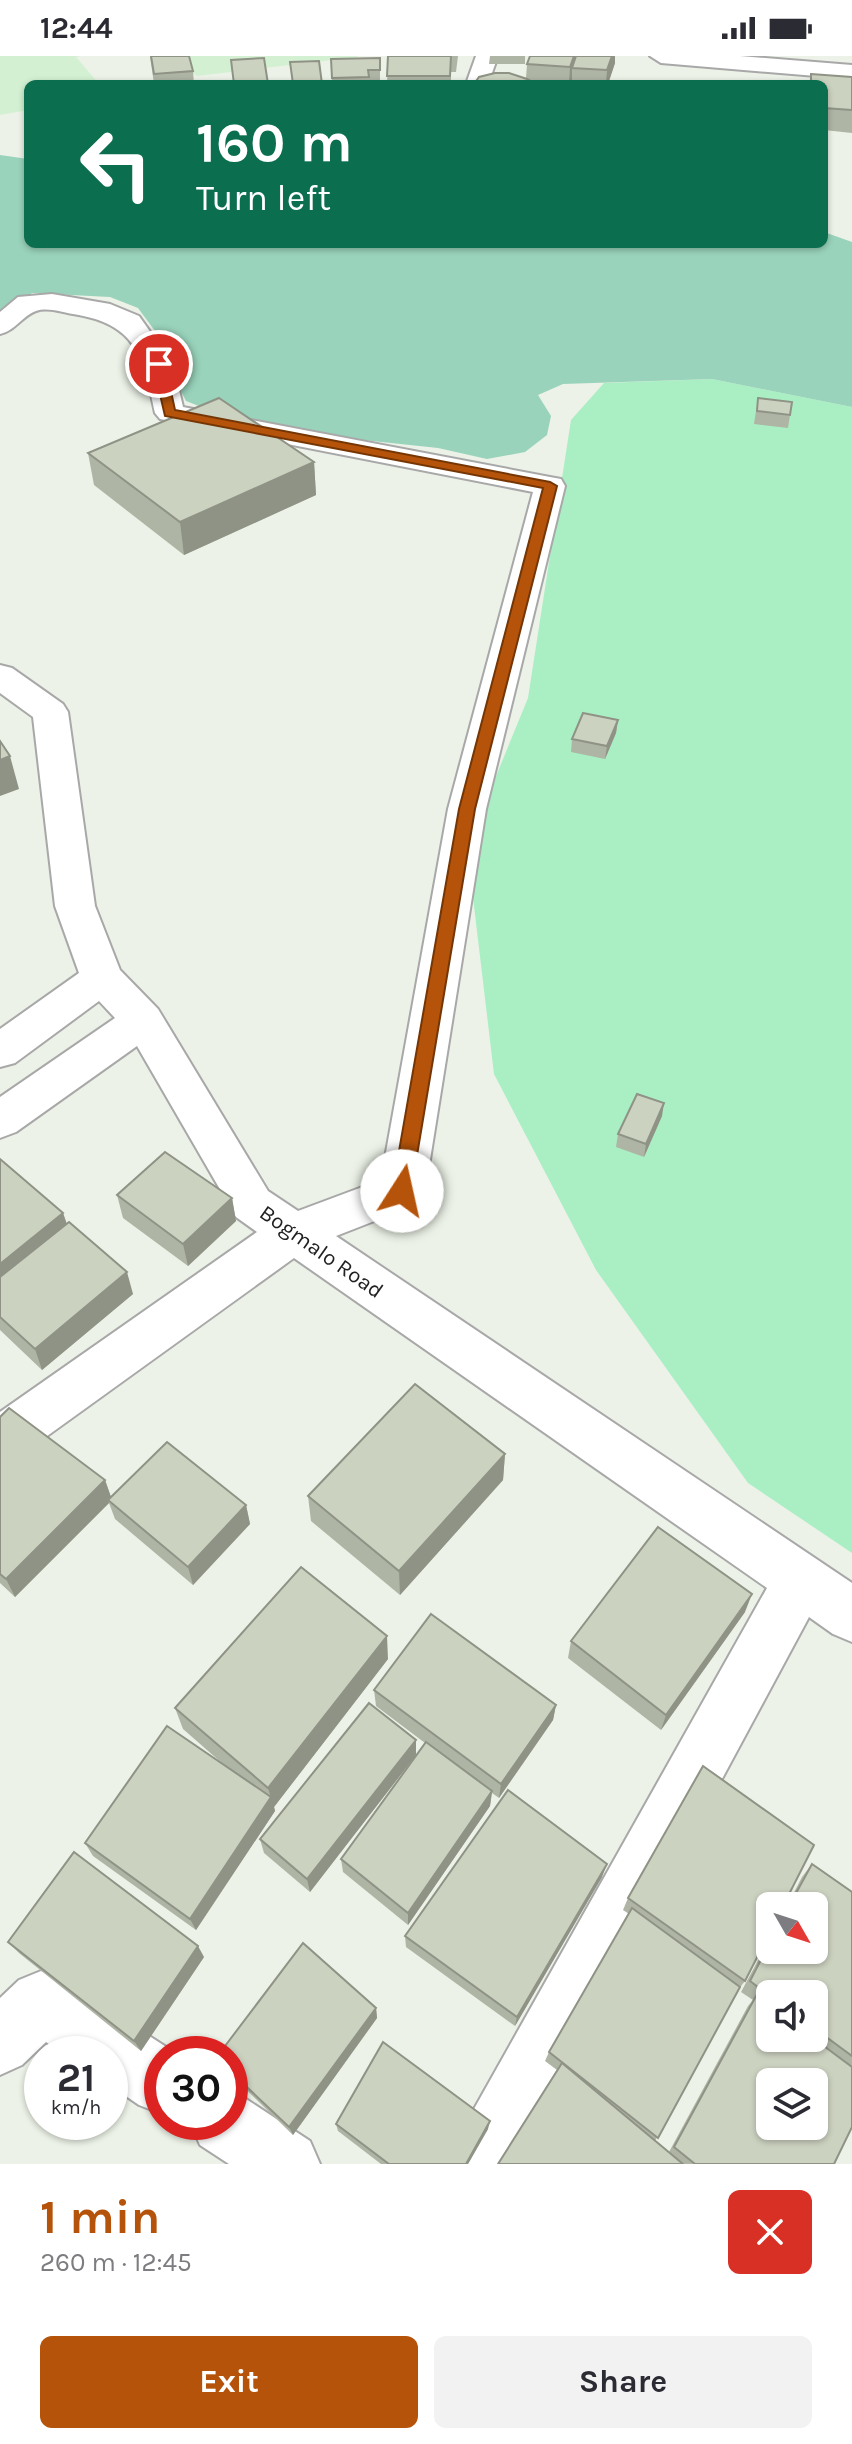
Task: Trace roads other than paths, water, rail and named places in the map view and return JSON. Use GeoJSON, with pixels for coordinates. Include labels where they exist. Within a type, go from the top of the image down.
{"type":"FeatureCollection","features":[{"type":"Feature","properties":{"kind":"street"},"geometry":{"type":"LineString","coordinates":[[478,80],[487,56]]}},
{"type":"Feature","properties":{"kind":"street"},"geometry":{"type":"LineString","coordinates":[[661,56],[852,72]]}},
{"type":"Feature","properties":{"kind":"street"},"geometry":{"type":"LineString","coordinates":[[0,326],[28,303],[52,302],[100,310],[129,322],[159,364],[170,413],[550,486],[467,809],[402,1191],[294,1232],[0,1441]]}},
{"type":"Feature","properties":{"kind":"street","name":"Bogmalo Road"},"geometry":{"type":"LineString","coordinates":[[0,676],[50,712],[75,906],[102,978],[143,1020],[252,1204],[852,1615]]}},
{"type":"Feature","properties":{"kind":"street"},"geometry":{"type":"LineString","coordinates":[[0,1051],[102,978]]}},
{"type":"Feature","properties":{"kind":"street"},"geometry":{"type":"LineString","coordinates":[[0,1120],[143,1020]]}},
{"type":"Feature","properties":{"kind":"street"},"geometry":{"type":"LineString","coordinates":[[479,2164],[800,1581]]}},
{"type":"Feature","properties":{"kind":"street"},"geometry":{"type":"LineString","coordinates":[[0,2043],[41,2002],[144,2070]]}},
{"type":"Feature","properties":{"kind":"street"},"geometry":{"type":"LineString","coordinates":[[248,2138],[287,2164]]}}]}
